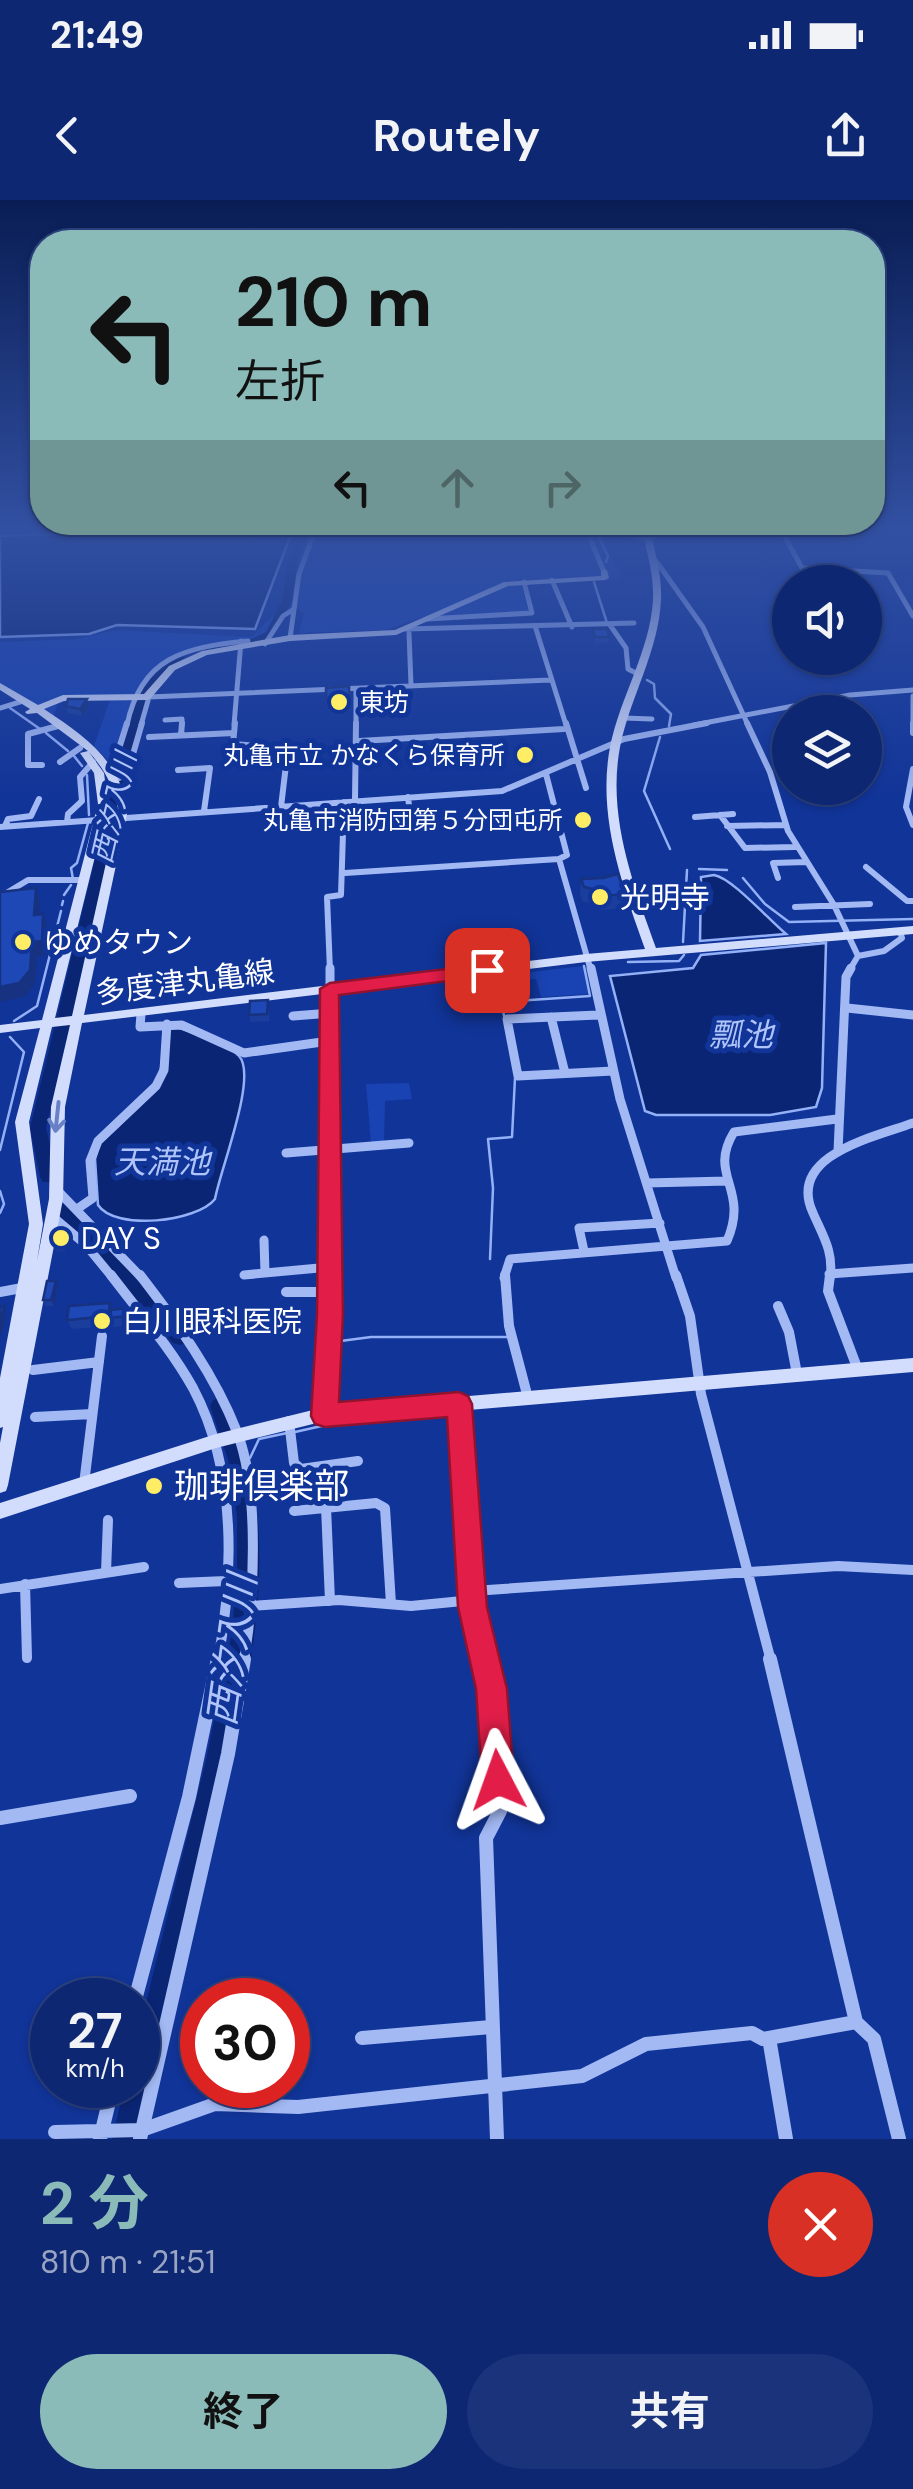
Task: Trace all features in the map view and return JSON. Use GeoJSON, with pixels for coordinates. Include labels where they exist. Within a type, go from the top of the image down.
{"type":"FeatureCollection","features":[{"type":"Feature","properties":{"kind":"street"},"geometry":{"type":"LineString","coordinates":[[266,644],[281,618]]}},
{"type":"Feature","properties":{"kind":"street"},"geometry":{"type":"LineString","coordinates":[[290,638],[297,618]]}},
{"type":"Feature","properties":{"kind":"street"},"geometry":{"type":"LineString","coordinates":[[407,631],[427,619],[436,618]]}},
{"type":"Feature","properties":{"kind":"street"},"geometry":{"type":"LineString","coordinates":[[568,618],[572,627]]}},
{"type":"Feature","properties":{"kind":"street"},"geometry":{"type":"LineString","coordinates":[[652,952],[615,834],[611,796],[617,742],[657,618]]}},
{"type":"Feature","properties":{"kind":"street"},"geometry":{"type":"LineString","coordinates":[[697,618],[746,716],[795,847],[834,905],[858,956]]}},
{"type":"Feature","properties":{"kind":"street"},"geometry":{"type":"LineString","coordinates":[[0,1485],[33,1287],[36,1224],[34,1196],[22,1152],[22,1122],[61,1023],[119,816],[118,778],[133,698],[154,668],[172,657],[290,638],[634,623]]}},
{"type":"Feature","properties":{"kind":"street"},"geometry":{"type":"LineString","coordinates":[[610,625],[626,648],[628,669],[640,675]]}},
{"type":"Feature","properties":{"kind":"street"},"geometry":{"type":"LineString","coordinates":[[536,629],[564,730],[586,788]]}},
{"type":"Feature","properties":{"kind":"street"},"geometry":{"type":"LineString","coordinates":[[407,631],[410,685]]}},
{"type":"Feature","properties":{"kind":"street"},"geometry":{"type":"LineString","coordinates":[[242,645],[234,744],[288,748],[281,807]]}},
{"type":"Feature","properties":{"kind":"street"},"geometry":{"type":"LineString","coordinates":[[118,778],[147,697],[167,672],[205,653],[242,645]]}},
{"type":"Feature","properties":{"kind":"street"},"geometry":{"type":"LineString","coordinates":[[32,711],[64,698],[550,680]]}},
{"type":"Feature","properties":{"kind":"street"},"geometry":{"type":"LineString","coordinates":[[0,690],[11,705],[32,711],[56,727],[118,778]]}},
{"type":"Feature","properties":{"kind":"street"},"geometry":{"type":"LineString","coordinates":[[355,800],[356,690]]}},
{"type":"Feature","properties":{"kind":"street"},"geometry":{"type":"LineString","coordinates":[[3,826],[502,790],[617,742],[877,690],[913,693],[913,733]]}},
{"type":"Feature","properties":{"kind":"street"},"geometry":{"type":"LineString","coordinates":[[624,718],[652,719]]}},
{"type":"Feature","properties":{"kind":"street"},"geometry":{"type":"LineString","coordinates":[[165,720],[182,719],[181,736]]}},
{"type":"Feature","properties":{"kind":"street"},"geometry":{"type":"LineString","coordinates":[[0,1422],[53,1217],[61,1023],[84,880],[103,818],[102,785],[93,762],[73,751],[56,727]]}},
{"type":"Feature","properties":{"kind":"street"},"geometry":{"type":"LineString","coordinates":[[42,765],[28,765],[28,734],[56,727]]}},
{"type":"Feature","properties":{"kind":"street"},"geometry":{"type":"LineString","coordinates":[[358,741],[564,730]]}},
{"type":"Feature","properties":{"kind":"street"},"geometry":{"type":"LineString","coordinates":[[148,737],[234,734]]}},
{"type":"Feature","properties":{"kind":"street"},"geometry":{"type":"LineString","coordinates":[[60,762],[73,751]]}},
{"type":"Feature","properties":{"kind":"street"},"geometry":{"type":"LineString","coordinates":[[67,822],[68,814],[82,800],[80,777],[93,762]]}},
{"type":"Feature","properties":{"kind":"street"},"geometry":{"type":"LineString","coordinates":[[178,770],[210,768],[204,811]]}},
{"type":"Feature","properties":{"kind":"street"},"geometry":{"type":"LineString","coordinates":[[913,769],[906,807],[913,825]]}},
{"type":"Feature","properties":{"kind":"street"},"geometry":{"type":"LineString","coordinates":[[344,872],[559,859],[568,855],[546,774]]}},
{"type":"Feature","properties":{"kind":"street"},"geometry":{"type":"LineString","coordinates":[[408,797],[412,831],[432,831]]}},
{"type":"Feature","properties":{"kind":"street"},"geometry":{"type":"LineString","coordinates":[[3,826],[8,818],[31,816],[40,799]]}},
{"type":"Feature","properties":{"kind":"street"},"geometry":{"type":"LineString","coordinates":[[325,1416],[331,1149],[327,897],[341,895],[344,802]]}},
{"type":"Feature","properties":{"kind":"street"},"geometry":{"type":"LineString","coordinates":[[695,817],[732,814]]}},
{"type":"Feature","properties":{"kind":"street"},"geometry":{"type":"LineString","coordinates":[[720,815],[746,848],[795,847]]}},
{"type":"Feature","properties":{"kind":"street"},"geometry":{"type":"LineString","coordinates":[[727,826],[786,825]]}},
{"type":"Feature","properties":{"kind":"street"},"geometry":{"type":"LineString","coordinates":[[559,859],[571,910],[578,913],[613,1071],[667,1245],[693,1314],[698,1384],[728,1483],[856,2022],[874,2039],[900,2139],[913,2138]]}},
{"type":"Feature","properties":{"kind":"street"},"geometry":{"type":"LineString","coordinates":[[778,878],[773,863],[806,862]]}},
{"type":"Feature","properties":{"kind":"street"},"geometry":{"type":"LineString","coordinates":[[866,867],[913,901]]}},
{"type":"Feature","properties":{"kind":"street"},"geometry":{"type":"LineString","coordinates":[[0,897],[28,880],[84,880]]}},
{"type":"Feature","properties":{"kind":"street"},"geometry":{"type":"LineString","coordinates":[[795,907],[870,904]]}},
{"type":"Feature","properties":{"kind":"street","name":"多度津丸亀線"},"geometry":{"type":"LineString","coordinates":[[0,1029],[844,926],[906,930]]}},
{"type":"Feature","properties":{"kind":"street"},"geometry":{"type":"LineString","coordinates":[[838,1151],[846,977],[858,956],[884,951],[902,938],[906,930]]}},
{"type":"Feature","properties":{"kind":"street"},"geometry":{"type":"LineString","coordinates":[[190,1027],[194,1007]]}},
{"type":"Feature","properties":{"kind":"street"},"geometry":{"type":"LineString","coordinates":[[847,1008],[913,1015]]}},
{"type":"Feature","properties":{"kind":"street"},"geometry":{"type":"LineString","coordinates":[[140,1014],[140,1027],[190,1027],[244,1053],[329,1042]]}},
{"type":"Feature","properties":{"kind":"street"},"geometry":{"type":"LineString","coordinates":[[293,1016],[331,1014]]}},
{"type":"Feature","properties":{"kind":"street"},"geometry":{"type":"LineString","coordinates":[[598,1015],[508,1019],[518,1076],[613,1071]]}},
{"type":"Feature","properties":{"kind":"street"},"geometry":{"type":"LineString","coordinates":[[551,1017],[565,1073]]}},
{"type":"Feature","properties":{"kind":"street"},"geometry":{"type":"LineString","coordinates":[[77,1209],[93,1198],[90,1160],[98,1141],[156,1086],[164,1070],[166,1024]]}},
{"type":"Feature","properties":{"kind":"street"},"geometry":{"type":"LineString","coordinates":[[528,1398],[512,1342],[505,1263],[526,1255],[727,1242],[738,1214],[721,1167],[723,1147],[734,1132],[837,1119]]}},
{"type":"Feature","properties":{"kind":"street"},"geometry":{"type":"LineString","coordinates":[[858,1370],[828,1291],[833,1258],[808,1197],[814,1170],[838,1151],[913,1123]]}},
{"type":"Feature","properties":{"kind":"street"},"geometry":{"type":"LineString","coordinates":[[286,1153],[409,1143]]}},
{"type":"Feature","properties":{"kind":"street"},"geometry":{"type":"LineString","coordinates":[[648,1183],[728,1180]]}},
{"type":"Feature","properties":{"kind":"street"},"geometry":{"type":"LineString","coordinates":[[56,1189],[132,1265],[185,1334],[238,1434],[250,1516],[252,1606],[228,1754],[140,2134]]}},
{"type":"Feature","properties":{"kind":"street"},"geometry":{"type":"LineString","coordinates":[[53,1217],[99,1262],[168,1348],[216,1440],[224,1482],[226,1581],[213,1686],[140,1978]]}},
{"type":"Feature","properties":{"kind":"street"},"geometry":{"type":"LineString","coordinates":[[584,1251],[579,1228],[660,1222]]}},
{"type":"Feature","properties":{"kind":"street"},"geometry":{"type":"LineString","coordinates":[[264,1240],[266,1273]]}},
{"type":"Feature","properties":{"kind":"street"},"geometry":{"type":"LineString","coordinates":[[244,1275],[330,1267]]}},
{"type":"Feature","properties":{"kind":"street"},"geometry":{"type":"LineString","coordinates":[[829,1274],[913,1268]]}},
{"type":"Feature","properties":{"kind":"street"},"geometry":{"type":"LineString","coordinates":[[0,1292],[33,1287]]}},
{"type":"Feature","properties":{"kind":"street"},"geometry":{"type":"LineString","coordinates":[[286,1292],[330,1292]]}},
{"type":"Feature","properties":{"kind":"street"},"geometry":{"type":"LineString","coordinates":[[778,1306],[789,1332],[797,1374]]}},
{"type":"Feature","properties":{"kind":"street"},"geometry":{"type":"LineString","coordinates":[[84,1484],[102,1336]]}},
{"type":"Feature","properties":{"kind":"street"},"geometry":{"type":"LineString","coordinates":[[33,1370],[99,1362]]}},
{"type":"Feature","properties":{"kind":"street"},"geometry":{"type":"LineString","coordinates":[[0,1511],[216,1440],[290,1428],[325,1416],[913,1366]]}},
{"type":"Feature","properties":{"kind":"street"},"geometry":{"type":"LineString","coordinates":[[459,1404],[477,1638],[491,1689],[500,1811],[486,1838],[497,2139]]}},
{"type":"Feature","properties":{"kind":"street"},"geometry":{"type":"LineString","coordinates":[[35,1416],[92,1414]]}},
{"type":"Feature","properties":{"kind":"street"},"geometry":{"type":"LineString","coordinates":[[290,1428],[294,1464],[302,1468],[358,1461]]}},
{"type":"Feature","properties":{"kind":"street"},"geometry":{"type":"LineString","coordinates":[[294,1510],[376,1502],[385,1508],[391,1604]]}},
{"type":"Feature","properties":{"kind":"street"},"geometry":{"type":"LineString","coordinates":[[326,1508],[330,1601]]}},
{"type":"Feature","properties":{"kind":"street"},"geometry":{"type":"LineString","coordinates":[[106,1572],[108,1520]]}},
{"type":"Feature","properties":{"kind":"street"},"geometry":{"type":"LineString","coordinates":[[252,1606],[330,1601],[391,1604],[838,1566],[913,1570]]}},
{"type":"Feature","properties":{"kind":"street"},"geometry":{"type":"LineString","coordinates":[[0,1589],[144,1567]]}},
{"type":"Feature","properties":{"kind":"street"},"geometry":{"type":"LineString","coordinates":[[179,1584],[226,1581]]}},
{"type":"Feature","properties":{"kind":"street"},"geometry":{"type":"LineString","coordinates":[[25,1584],[26,1658]]}},
{"type":"Feature","properties":{"kind":"street"},"geometry":{"type":"LineString","coordinates":[[0,1818],[130,1796]]}},
{"type":"Feature","properties":{"kind":"street"},"geometry":{"type":"LineString","coordinates":[[55,2132],[140,2134],[215,2104],[298,2108],[494,2082],[582,2076],[646,2044],[752,2034],[769,2038],[856,2022]]}},
{"type":"Feature","properties":{"kind":"street"},"geometry":{"type":"LineString","coordinates":[[362,2038],[492,2027]]}},
{"type":"Feature","properties":{"kind":"street"},"geometry":{"type":"LineString","coordinates":[[769,2038],[786,2139]]}},
{"type":"Feature","properties":{"kind":"street"},"geometry":{"type":"LineString","coordinates":[[101,2135],[108,2108]]}},
{"type":"Feature","properties":{"kind":"shaded area"},"geometry":{"type":"Polygon","coordinates":[[[271,618],[284,618],[274,636],[204,647],[161,663],[147,676],[135,697],[112,765],[94,746],[110,700],[58,701],[53,719],[0,683],[0,642],[76,639],[116,630],[251,637],[271,618]]]}},
{"type":"Feature","properties":{"kind":"shaded area"},"geometry":{"type":"Polygon","coordinates":[[[303,618],[418,618],[386,630],[299,633],[303,618]]]}},
{"type":"Feature","properties":{"kind":"shaded area"},"geometry":{"type":"Polygon","coordinates":[[[583,966],[588,994],[541,997],[536,979],[524,979],[522,973],[583,966]]]}},
{"type":"Feature","properties":{"kind":"shaded area"},"geometry":{"type":"Polygon","coordinates":[[[409,1083],[412,1099],[385,1101],[384,1142],[371,1143],[366,1084],[409,1083]]]}},
{"type":"Feature","properties":{"kind":"water"},"geometry":{"type":"Polygon","coordinates":[[[0,618],[259,618],[255,629],[117,625],[89,634],[0,637],[0,618]]]}},
{"type":"Feature","properties":{"kind":"water"},"geometry":{"type":"Polygon","coordinates":[[[714,875],[740,891],[786,934],[700,941],[701,877],[714,875]]]}},
{"type":"Feature","properties":{"kind":"water","name":"瓢池"},"geometry":{"type":"Polygon","coordinates":[[[826,943],[822,1088],[816,1107],[770,1115],[656,1115],[645,1111],[610,976],[693,968],[701,955],[826,943]]]}},
{"type":"Feature","properties":{"kind":"water","name":"天満池"},"geometry":{"type":"Polygon","coordinates":[[[175,1026],[226,1046],[239,1056],[244,1067],[241,1102],[215,1199],[206,1207],[175,1218],[121,1218],[98,1205],[95,1159],[100,1143],[156,1090],[170,1028],[175,1026]]]}},
{"type":"Feature","properties":{"kind":"building"},"geometry":{"type":"Polygon","coordinates":[[[593,629],[607,629],[609,637],[595,637],[593,629]]]}},
{"type":"Feature","properties":{"kind":"building"},"geometry":{"type":"Polygon","coordinates":[[[349,686],[349,698],[326,698],[326,688],[349,686]]]}},
{"type":"Feature","properties":{"kind":"building"},"geometry":{"type":"Polygon","coordinates":[[[68,699],[87,699],[80,709],[66,706],[68,699]]]}},
{"type":"Feature","properties":{"kind":"building"},"geometry":{"type":"Polygon","coordinates":[[[618,874],[625,894],[603,896],[601,891],[584,887],[581,879],[603,878],[618,874]]]}},
{"type":"Feature","properties":{"kind":"building","name":"ゆめタウン"},"geometry":{"type":"Polygon","coordinates":[[[36,888],[34,915],[43,914],[42,941],[32,942],[30,970],[19,983],[0,987],[0,892],[36,888]]]}},
{"type":"Feature","properties":{"kind":"building"},"geometry":{"type":"Polygon","coordinates":[[[268,1000],[267,1014],[249,1015],[250,1001],[268,1000]]]}},
{"type":"Feature","properties":{"kind":"building","name":"DAY S"},"geometry":{"type":"Polygon","coordinates":[[[58,1229],[65,1235],[63,1246],[55,1246],[58,1229]]]}},
{"type":"Feature","properties":{"kind":"building"},"geometry":{"type":"Polygon","coordinates":[[[47,1281],[56,1281],[51,1300],[43,1300],[47,1281]]]}},
{"type":"Feature","properties":{"kind":"building"},"geometry":{"type":"Polygon","coordinates":[[[110,1303],[108,1316],[67,1320],[69,1306],[110,1303]]]}},
{"type":"Feature","properties":{"kind":"building"},"geometry":{"type":"Polygon","coordinates":[[[127,1308],[126,1316],[110,1318],[111,1310],[127,1308]]]}},
{"type":"Feature","properties":{"kind":"waterway","name":"西汐入川"},"geometry":{"type":"LineString","coordinates":[[209,648],[251,643],[270,634],[278,618]]}},
{"type":"Feature","properties":{"kind":"waterway"},"geometry":{"type":"LineString","coordinates":[[606,618],[607,623]]}},
{"type":"Feature","properties":{"kind":"waterway","name":"西汐入川"},"geometry":{"type":"LineString","coordinates":[[49,1177],[38,1128],[140,698],[153,676],[179,657]]}},
{"type":"Feature","properties":{"kind":"waterway"},"geometry":{"type":"LineString","coordinates":[[647,680],[654,684],[655,698],[671,714],[669,726]]}},
{"type":"Feature","properties":{"kind":"waterway"},"geometry":{"type":"LineString","coordinates":[[10,708],[40,729]]}},
{"type":"Feature","properties":{"kind":"waterway"},"geometry":{"type":"LineString","coordinates":[[46,733],[68,751]]}},
{"type":"Feature","properties":{"kind":"waterway"},"geometry":{"type":"LineString","coordinates":[[660,737],[644,791],[670,849]]}},
{"type":"Feature","properties":{"kind":"waterway"},"geometry":{"type":"LineString","coordinates":[[74,756],[82,766]]}},
{"type":"Feature","properties":{"kind":"waterway"},"geometry":{"type":"LineString","coordinates":[[87,775],[89,815]]}},
{"type":"Feature","properties":{"kind":"waterway"},"geometry":{"type":"LineString","coordinates":[[73,879],[71,868],[77,863],[88,823]]}},
{"type":"Feature","properties":{"kind":"waterway"},"geometry":{"type":"LineString","coordinates":[[699,869],[727,870]]}},
{"type":"Feature","properties":{"kind":"waterway"},"geometry":{"type":"LineString","coordinates":[[683,942],[687,870]]}},
{"type":"Feature","properties":{"kind":"waterway"},"geometry":{"type":"LineString","coordinates":[[743,878],[765,904],[789,922],[913,919]]}},
{"type":"Feature","properties":{"kind":"waterway"},"geometry":{"type":"LineString","coordinates":[[64,895],[71,885]]}},
{"type":"Feature","properties":{"kind":"waterway"},"geometry":{"type":"LineString","coordinates":[[62,905],[63,901]]}},
{"type":"Feature","properties":{"kind":"waterway"},"geometry":{"type":"LineString","coordinates":[[14,1021],[37,1006],[61,911]]}},
{"type":"Feature","properties":{"kind":"waterway"},"geometry":{"type":"LineString","coordinates":[[628,962],[679,961],[684,955]]}},
{"type":"Feature","properties":{"kind":"waterway"},"geometry":{"type":"LineString","coordinates":[[504,1016],[502,1002],[590,996],[584,966]]}},
{"type":"Feature","properties":{"kind":"waterway"},"geometry":{"type":"LineString","coordinates":[[0,1150],[24,1052],[10,1037]]}},
{"type":"Feature","properties":{"kind":"waterway"},"geometry":{"type":"LineString","coordinates":[[490,1259],[493,1188],[488,1139],[512,1137],[515,1078]]}},
{"type":"Feature","properties":{"kind":"waterway"},"geometry":{"type":"LineString","coordinates":[[0,1191],[4,1204],[0,1213]]}},
{"type":"Feature","properties":{"kind":"waterway","name":"西汐入川"},"geometry":{"type":"LineString","coordinates":[[65,1210],[180,1337]]}},
{"type":"Feature","properties":{"kind":"waterway"},"geometry":{"type":"LineString","coordinates":[[332,1348],[333,1342],[371,1337],[508,1337]]}},
{"type":"Feature","properties":{"kind":"waterway","name":"西汐入川"},"geometry":{"type":"LineString","coordinates":[[127,2139],[218,1760],[242,1637],[248,1516],[239,1459],[220,1406]]}},
{"type":"Feature","properties":{"kind":"waterway"},"geometry":{"type":"LineString","coordinates":[[295,1432],[326,1425]]}},
{"type":"Feature","properties":{"kind":"waterway"},"geometry":{"type":"LineString","coordinates":[[250,1458],[259,1439],[287,1433]]}},
{"type":"Feature","properties":{"kind":"place","name":"東坊"},"geometry":{"type":"Point","coordinates":[339,702]}},
{"type":"Feature","properties":{"kind":"place","name":"丸亀市立 かなくら保育所"},"geometry":{"type":"Point","coordinates":[525,755]}},
{"type":"Feature","properties":{"kind":"place","name":"丸亀市消防団第５分団屯所"},"geometry":{"type":"Point","coordinates":[583,820]}},
{"type":"Feature","properties":{"kind":"place","name":"光明寺"},"geometry":{"type":"Point","coordinates":[600,897]}},
{"type":"Feature","properties":{"kind":"place","name":"ゆめタウン"},"geometry":{"type":"Point","coordinates":[23,942]}},
{"type":"Feature","properties":{"kind":"place","name":"DAY S"},"geometry":{"type":"Point","coordinates":[61,1238]}},
{"type":"Feature","properties":{"kind":"place","name":"白川眼科医院"},"geometry":{"type":"Point","coordinates":[102,1321]}},
{"type":"Feature","properties":{"kind":"place","name":"珈琲倶楽部"},"geometry":{"type":"Point","coordinates":[154,1486]}},
{"type":"Feature","properties":{"kind":"route"},"geometry":{"type":"LineString","coordinates":[[487,970],[330,989],[330,1336],[325,1416],[459,1404],[472,1607],[491,1689],[498,1780]]}}]}
